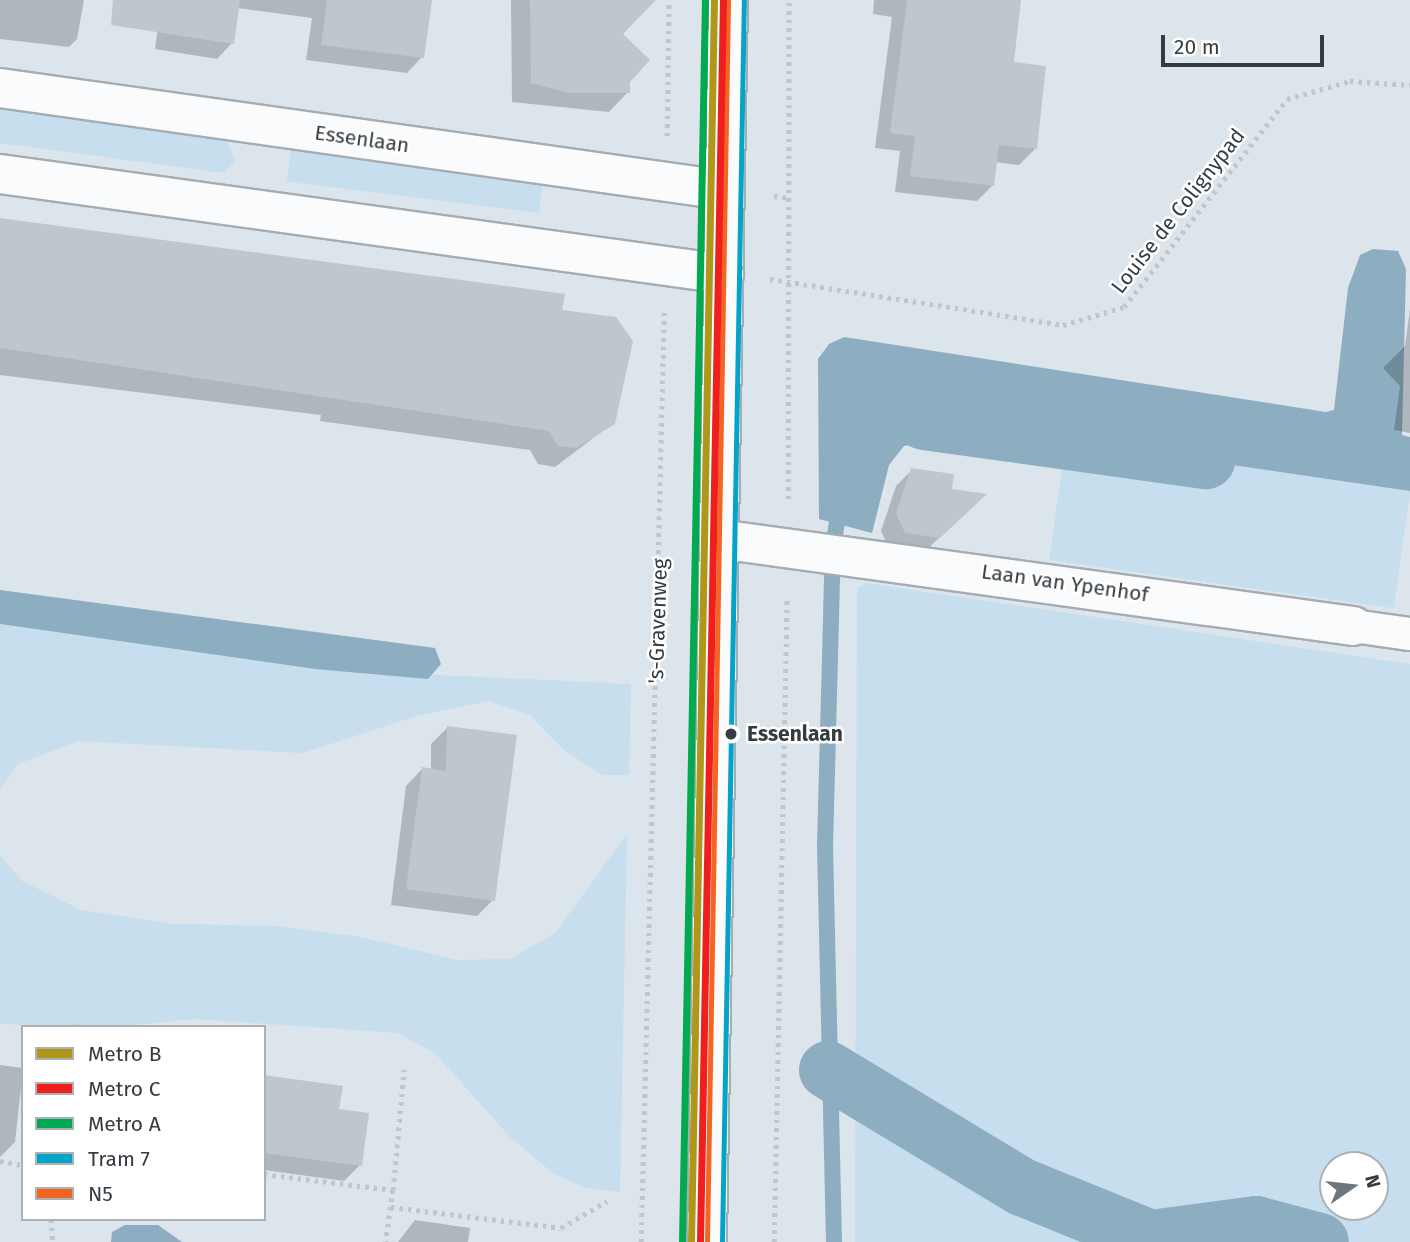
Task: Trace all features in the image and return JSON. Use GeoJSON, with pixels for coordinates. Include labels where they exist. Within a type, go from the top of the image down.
{"type":"FeatureCollection","features":[{"type":"Feature","properties":{"kind":"street"},"geometry":{"type":"LineString","coordinates":[[706,1242],[728,0]]}},
{"type":"Feature","properties":{"kind":"street","name":"Essenlaan"},"geometry":{"type":"LineString","coordinates":[[0,89],[724,190]]}},
{"type":"Feature","properties":{"kind":"street"},"geometry":{"type":"LineString","coordinates":[[0,174],[724,274]]}},
{"type":"Feature","properties":{"kind":"street","name":"Laan van Ypenhof"},"geometry":{"type":"LineString","coordinates":[[719,539],[1353,626]]}},
{"type":"Feature","properties":{"kind":"lane","name":"Laan van Ypenhof"},"geometry":{"type":"LineString","coordinates":[[1353,626],[1410,634]]}},
{"type":"Feature","properties":{"kind":"path"},"geometry":{"type":"LineString","coordinates":[[666,181],[669,0]]}},
{"type":"Feature","properties":{"kind":"path"},"geometry":{"type":"LineString","coordinates":[[774,1242],[801,552],[789,281],[789,0]]}},
{"type":"Feature","properties":{"kind":"path","name":"Louise de Colignypad"},"geometry":{"type":"LineString","coordinates":[[789,281],[1063,325],[1124,307],[1287,99],[1350,81],[1410,85]]}},
{"type":"Feature","properties":{"kind":"path","name":"'s-Gravenweg"},"geometry":{"type":"LineString","coordinates":[[641,1242],[665,266]]}},
{"type":"Feature","properties":{"kind":"path"},"geometry":{"type":"LineString","coordinates":[[386,1242],[404,1070]]}},
{"type":"Feature","properties":{"kind":"path"},"geometry":{"type":"LineString","coordinates":[[0,1161],[21,1165]]}},
{"type":"Feature","properties":{"kind":"path"},"geometry":{"type":"LineString","coordinates":[[266,1174],[393,1190]]}},
{"type":"Feature","properties":{"kind":"path"},"geometry":{"type":"LineString","coordinates":[[391,1208],[561,1228],[607,1201]]}},
{"type":"Feature","properties":{"kind":"path"},"geometry":{"type":"LineString","coordinates":[[51,1221],[53,1242]]}},
{"type":"Feature","properties":{"kind":"shaded area"},"geometry":{"type":"Polygon","coordinates":[[[0,109],[226,141],[235,160],[224,173],[0,143],[0,109]]]}},
{"type":"Feature","properties":{"kind":"shaded area"},"geometry":{"type":"Polygon","coordinates":[[[291,149],[543,180],[539,213],[287,182],[291,149]]]}},
{"type":"Feature","properties":{"kind":"shaded area"},"geometry":{"type":"Polygon","coordinates":[[[1373,249],[1398,251],[1406,269],[1402,435],[1410,437],[1410,491],[1006,432],[904,446],[889,465],[872,533],[819,519],[818,359],[829,344],[844,337],[1326,412],[1334,410],[1348,288],[1360,255],[1373,249]]]}},
{"type":"Feature","properties":{"kind":"shaded area"},"geometry":{"type":"Polygon","coordinates":[[[1066,440],[1410,488],[1394,608],[1049,560],[1066,440]]]}},
{"type":"Feature","properties":{"kind":"shaded area"},"geometry":{"type":"Polygon","coordinates":[[[866,583],[1410,664],[1410,1242],[855,1242],[857,588],[866,583]]]}},
{"type":"Feature","properties":{"kind":"shaded area"},"geometry":{"type":"Polygon","coordinates":[[[0,590],[435,648],[441,664],[428,679],[315,669],[0,624],[0,590]]]}},
{"type":"Feature","properties":{"kind":"shaded area"},"geometry":{"type":"Polygon","coordinates":[[[0,624],[315,669],[631,684],[629,775],[602,775],[564,750],[530,715],[489,701],[416,716],[303,753],[78,741],[18,764],[0,789],[0,624]]]}},
{"type":"Feature","properties":{"kind":"shaded area"},"geometry":{"type":"Polygon","coordinates":[[[627,834],[620,1192],[586,1188],[554,1174],[510,1137],[435,1053],[397,1033],[195,1019],[134,1025],[0,1024],[0,855],[22,881],[81,910],[174,924],[276,926],[361,937],[457,960],[511,959],[556,932],[627,834]]]}},
{"type":"Feature","properties":{"kind":"shaded area"},"geometry":{"type":"Polygon","coordinates":[[[125,1225],[158,1225],[182,1242],[111,1242],[112,1232],[125,1225]]]}},
{"type":"Feature","properties":{"kind":"building"},"geometry":{"type":"Polygon","coordinates":[[[113,0],[240,0],[234,44],[111,25],[113,0]]]}},
{"type":"Feature","properties":{"kind":"building"},"geometry":{"type":"Polygon","coordinates":[[[327,0],[432,0],[424,58],[321,45],[327,0]]]}},
{"type":"Feature","properties":{"kind":"building"},"geometry":{"type":"Polygon","coordinates":[[[530,0],[656,0],[623,34],[650,60],[630,82],[630,93],[569,93],[531,83],[530,0]]]}},
{"type":"Feature","properties":{"kind":"building"},"geometry":{"type":"Polygon","coordinates":[[[907,0],[1021,0],[1014,62],[1046,66],[1037,149],[999,145],[994,186],[910,176],[915,136],[890,133],[907,0]]]}},
{"type":"Feature","properties":{"kind":"building"},"geometry":{"type":"Polygon","coordinates":[[[0,218],[565,294],[562,310],[616,317],[633,341],[615,424],[576,448],[558,446],[549,431],[0,348],[0,218]]]}},
{"type":"Feature","properties":{"kind":"building"},"geometry":{"type":"Polygon","coordinates":[[[911,468],[954,474],[952,489],[987,494],[940,538],[905,533],[896,514],[911,468]]]}},
{"type":"Feature","properties":{"kind":"building"},"geometry":{"type":"Polygon","coordinates":[[[447,726],[517,735],[495,901],[406,889],[422,767],[446,771],[447,726]]]}},
{"type":"Feature","properties":{"kind":"building"},"geometry":{"type":"Polygon","coordinates":[[[266,1075],[343,1086],[339,1109],[369,1113],[362,1166],[266,1153],[266,1075]]]}},
{"type":"Feature","properties":{"kind":"waterway"},"geometry":{"type":"LineString","coordinates":[[924,421],[1206,460]]}},
{"type":"Feature","properties":{"kind":"waterway"},"geometry":{"type":"LineString","coordinates":[[834,1242],[825,847],[833,547],[840,504]]}},
{"type":"Feature","properties":{"kind":"waterway"},"geometry":{"type":"LineString","coordinates":[[828,1070],[1022,1187],[1151,1239],[1256,1225],[1320,1242]]}},
{"type":"Feature","properties":{"kind":"metro line","name":"A"},"geometry":{"type":"LineString","coordinates":[[682,1242],[705,0]]}},
{"type":"Feature","properties":{"kind":"metro line","name":"B"},"geometry":{"type":"LineString","coordinates":[[691,1242],[714,0]]}},
{"type":"Feature","properties":{"kind":"metro line","name":"C"},"geometry":{"type":"LineString","coordinates":[[700,1242],[723,0]]}},
{"type":"Feature","properties":{"kind":"tram line","name":"7"},"geometry":{"type":"LineString","coordinates":[[722,1242],[744,0]]}},
{"type":"Feature","properties":{"kind":"transit line","name":"N5"},"geometry":{"type":"LineString","coordinates":[[707,1242],[728,0]]}},
{"type":"Feature","properties":{"kind":"place","name":"Essenlaan"},"geometry":{"type":"Point","coordinates":[731,734]}}]}
